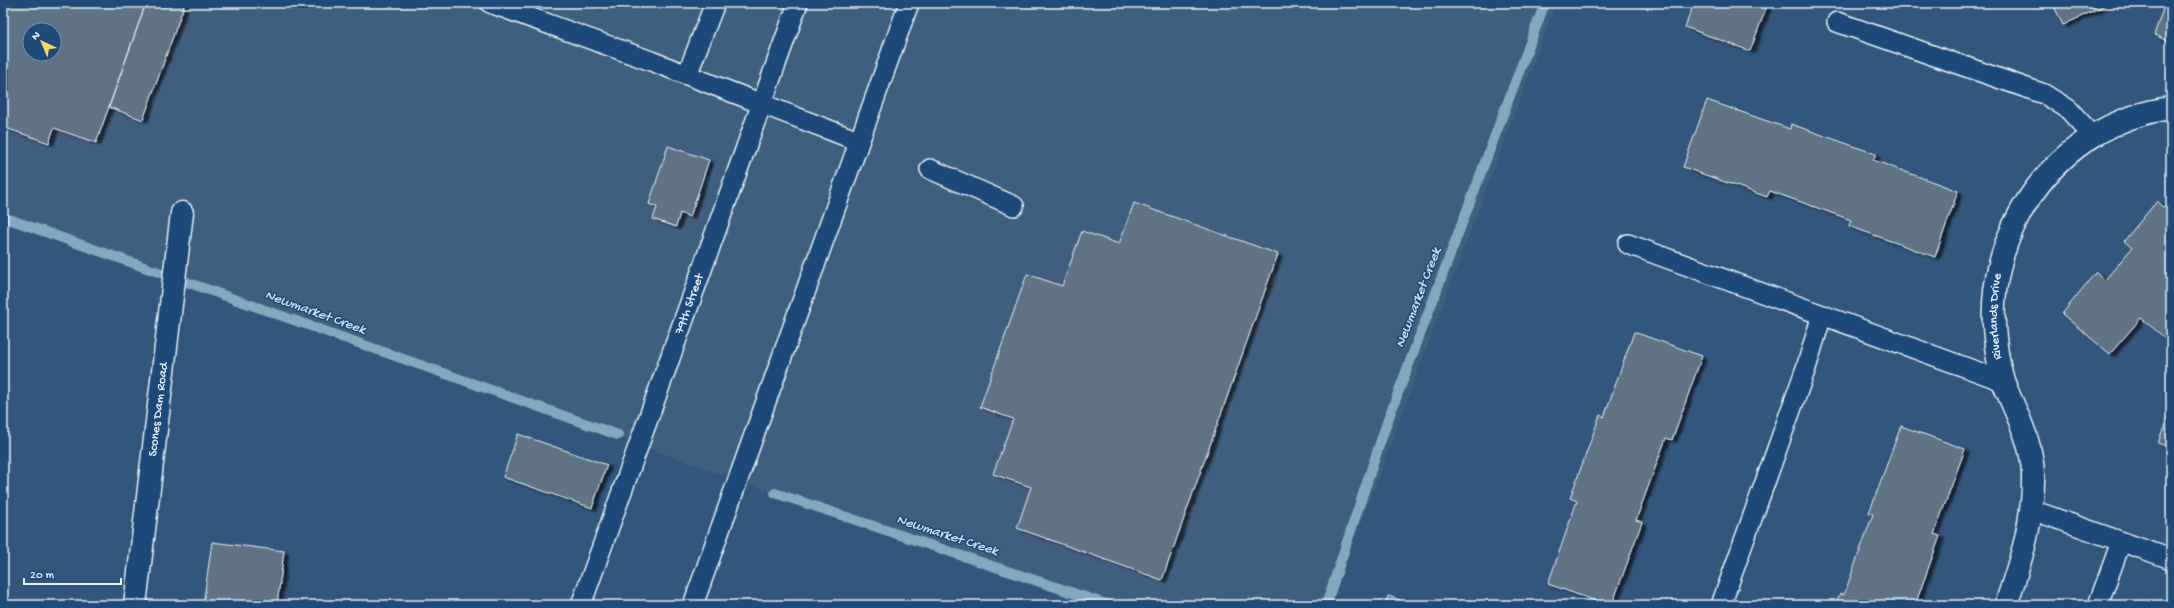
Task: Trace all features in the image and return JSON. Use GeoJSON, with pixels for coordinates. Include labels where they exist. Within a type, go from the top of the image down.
{"type":"FeatureCollection","features":[{"type":"Feature","properties":{"kind":"street","name":"Riverlands Drive"},"geometry":{"type":"LineString","coordinates":[[2006,605],[2023,554],[2032,510],[2033,475],[2027,439],[2004,380],[1996,348],[1993,324],[1993,301],[2001,255],[2012,226],[2023,206],[2045,177],[2082,143],[2110,126],[2136,117],[2171,108]]}},
{"type":"Feature","properties":{"kind":"street","name":"Scones Dam Road"},"geometry":{"type":"LineString","coordinates":[[135,605],[182,213]]}},
{"type":"Feature","properties":{"kind":"lane"},"geometry":{"type":"LineString","coordinates":[[490,3],[688,75],[858,141]]}},
{"type":"Feature","properties":{"kind":"lane"},"geometry":{"type":"LineString","coordinates":[[688,75],[715,3]]}},
{"type":"Feature","properties":{"kind":"lane","name":"79th Street"},"geometry":{"type":"LineString","coordinates":[[581,605],[763,104],[798,3]]}},
{"type":"Feature","properties":{"kind":"lane"},"geometry":{"type":"LineString","coordinates":[[692,605],[909,3]]}},
{"type":"Feature","properties":{"kind":"lane"},"geometry":{"type":"LineString","coordinates":[[1837,22],[2044,94],[2068,109],[2093,136]]}},
{"type":"Feature","properties":{"kind":"lane"},"geometry":{"type":"LineString","coordinates":[[930,169],[1014,206]]}},
{"type":"Feature","properties":{"kind":"lane"},"geometry":{"type":"LineString","coordinates":[[1628,244],[2004,380]]}},
{"type":"Feature","properties":{"kind":"lane"},"geometry":{"type":"LineString","coordinates":[[1721,605],[1806,368],[1822,315]]}},
{"type":"Feature","properties":{"kind":"lane"},"geometry":{"type":"LineString","coordinates":[[2032,510],[2171,560]]}},
{"type":"Feature","properties":{"kind":"lane"},"geometry":{"type":"LineString","coordinates":[[2098,605],[2121,542]]}},
{"type":"Feature","properties":{"kind":"shaded area"},"geometry":{"type":"Polygon","coordinates":[[[3,3],[1556,3],[1343,571],[1328,605],[1113,605],[775,493],[3,220],[3,3]]]}},
{"type":"Feature","properties":{"kind":"building"},"geometry":{"type":"Polygon","coordinates":[[[3,3],[146,3],[96,143],[54,128],[49,143],[3,127],[3,3]]]}},
{"type":"Feature","properties":{"kind":"building"},"geometry":{"type":"Polygon","coordinates":[[[146,3],[185,3],[143,120],[109,107],[146,3]]]}},
{"type":"Feature","properties":{"kind":"building"},"geometry":{"type":"Polygon","coordinates":[[[587,3],[598,3],[597,7],[587,3]]]}},
{"type":"Feature","properties":{"kind":"building"},"geometry":{"type":"Polygon","coordinates":[[[1694,3],[1768,3],[1750,51],[1685,27],[1694,3]]]}},
{"type":"Feature","properties":{"kind":"building"},"geometry":{"type":"Polygon","coordinates":[[[2110,3],[2063,25],[2053,4],[2110,3]]]}},
{"type":"Feature","properties":{"kind":"building"},"geometry":{"type":"Polygon","coordinates":[[[2165,3],[2171,3],[2171,42],[2154,35],[2165,3]]]}},
{"type":"Feature","properties":{"kind":"building"},"geometry":{"type":"Polygon","coordinates":[[[1707,100],[1790,129],[1791,124],[1876,154],[1873,160],[1958,191],[1935,257],[1849,226],[1851,220],[1770,191],[1767,197],[1683,167],[1707,100]]]}},
{"type":"Feature","properties":{"kind":"building"},"geometry":{"type":"Polygon","coordinates":[[[668,146],[709,160],[690,217],[680,213],[676,227],[653,219],[657,207],[649,204],[668,146]]]}},
{"type":"Feature","properties":{"kind":"building"},"geometry":{"type":"Polygon","coordinates":[[[2157,201],[2171,213],[2171,343],[2141,318],[2110,354],[2062,314],[2096,272],[2105,280],[2132,248],[2124,241],[2157,201]]]}},
{"type":"Feature","properties":{"kind":"building"},"geometry":{"type":"Polygon","coordinates":[[[1134,203],[1278,254],[1162,580],[1017,528],[1031,487],[993,474],[1013,419],[980,407],[1027,274],[1062,286],[1082,231],[1119,244],[1134,203]]]}},
{"type":"Feature","properties":{"kind":"building"},"geometry":{"type":"Polygon","coordinates":[[[1634,332],[1702,356],[1672,440],[1666,438],[1636,520],[1642,522],[1612,605],[1607,605],[1548,584],[1577,501],[1570,498],[1600,415],[1604,417],[1634,332]]]}},
{"type":"Feature","properties":{"kind":"building"},"geometry":{"type":"Polygon","coordinates":[[[2171,407],[2171,448],[2158,443],[2171,407]]]}},
{"type":"Feature","properties":{"kind":"building"},"geometry":{"type":"Polygon","coordinates":[[[1901,426],[1965,449],[1934,534],[1940,536],[1915,605],[1835,605],[1840,593],[1844,595],[1873,514],[1869,513],[1901,426]]]}},
{"type":"Feature","properties":{"kind":"building"},"geometry":{"type":"Polygon","coordinates":[[[518,434],[607,465],[592,508],[503,477],[518,434]]]}},
{"type":"Feature","properties":{"kind":"building"},"geometry":{"type":"Polygon","coordinates":[[[212,542],[284,551],[277,605],[203,605],[212,542]]]}},
{"type":"Feature","properties":{"kind":"building"},"geometry":{"type":"Polygon","coordinates":[[[1388,596],[1415,605],[1385,605],[1388,596]]]}},
{"type":"Feature","properties":{"kind":"waterway","name":"Newmarket Creek"},"geometry":{"type":"LineString","coordinates":[[1326,605],[1386,425],[1545,3]]}},
{"type":"Feature","properties":{"kind":"waterway","name":"Newmarket Creek"},"geometry":{"type":"LineString","coordinates":[[3,217],[618,435]]}},
{"type":"Feature","properties":{"kind":"waterway","name":"Newmarket Creek"},"geometry":{"type":"LineString","coordinates":[[775,493],[1109,605]]}}]}
